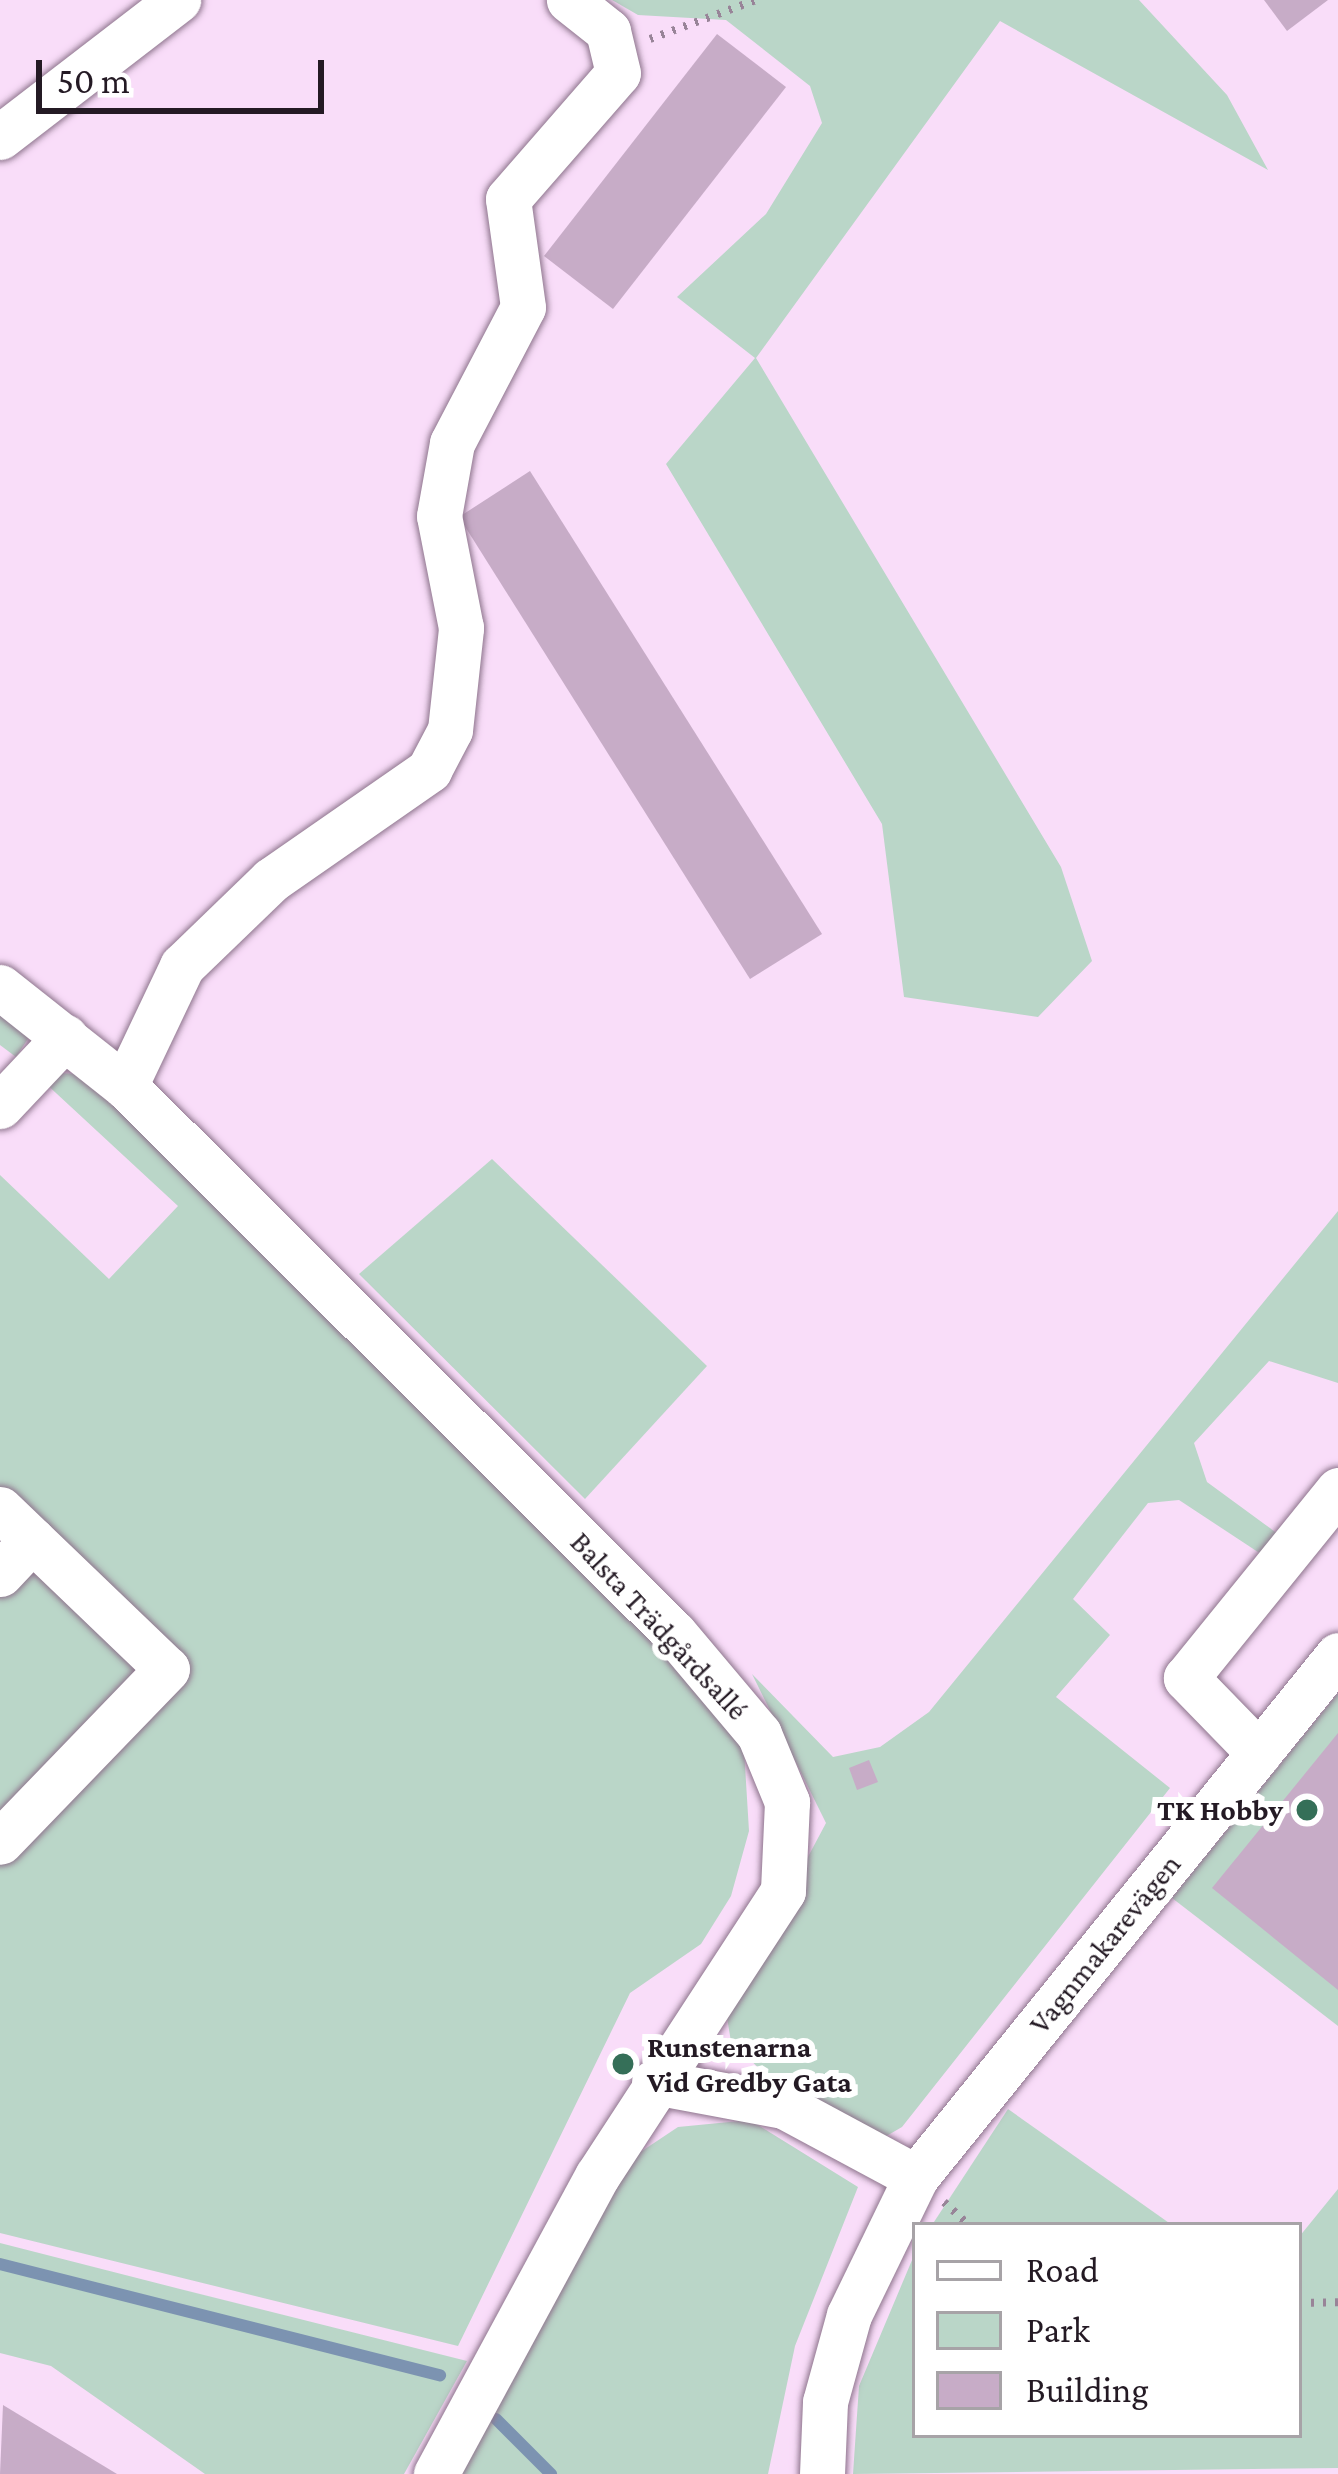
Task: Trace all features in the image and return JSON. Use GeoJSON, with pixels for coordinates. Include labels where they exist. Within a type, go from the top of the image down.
{"type":"FeatureCollection","features":[{"type":"Feature","properties":{"kind":"street"},"geometry":{"type":"LineString","coordinates":[[0,137],[178,0]]}},
{"type":"Feature","properties":{"kind":"street"},"geometry":{"type":"LineString","coordinates":[[125,1086],[196,951],[271,880],[428,770],[451,730],[461,628],[439,516],[452,443],[523,307],[508,199],[618,73],[620,52],[568,0]]}},
{"type":"Feature","properties":{"kind":"street","name":"Balsta Trädgårdsallé"},"geometry":{"type":"LineString","coordinates":[[0,987],[125,1086],[629,1586],[759,1734],[787,1802],[783,1891],[654,2082],[436,2474]]}},
{"type":"Feature","properties":{"kind":"street"},"geometry":{"type":"LineString","coordinates":[[0,1106],[65,1037]]}},
{"type":"Feature","properties":{"kind":"street"},"geometry":{"type":"LineString","coordinates":[[1259,1753],[1186,1678],[1338,1490]]}},
{"type":"Feature","properties":{"kind":"street"},"geometry":{"type":"LineString","coordinates":[[0,1574],[16,1525],[167,1670],[0,1842]]}},
{"type":"Feature","properties":{"kind":"street","name":"Vagnmakarevägen"},"geometry":{"type":"LineString","coordinates":[[822,2474],[825,2402],[850,2315],[916,2177],[1338,1654]]}},
{"type":"Feature","properties":{"kind":"street"},"geometry":{"type":"LineString","coordinates":[[654,2082],[784,2106],[916,2177]]}},
{"type":"Feature","properties":{"kind":"path"},"geometry":{"type":"LineString","coordinates":[[620,52],[756,0]]}},
{"type":"Feature","properties":{"kind":"path"},"geometry":{"type":"LineString","coordinates":[[1302,2303],[1338,2302]]}},
{"type":"Feature","properties":{"kind":"green space"},"geometry":{"type":"Polygon","coordinates":[[[612,0],[1139,0],[1227,95],[1268,170],[1000,21],[756,358],[1061,867],[1092,961],[1038,1017],[904,997],[882,824],[666,464],[755,358],[677,297],[766,214],[822,123],[810,86],[726,20],[638,15],[612,0]]]}},
{"type":"Feature","properties":{"kind":"green space"},"geometry":{"type":"Polygon","coordinates":[[[0,1008],[31,1034],[16,1057],[0,1045],[0,1008]]]}},
{"type":"Feature","properties":{"kind":"green space"},"geometry":{"type":"Polygon","coordinates":[[[56,1073],[81,1074],[373,1360],[678,1660],[744,1749],[749,1831],[731,1896],[701,1944],[630,1993],[458,2346],[0,2233],[0,1175],[109,1279],[178,1206],[43,1081],[56,1073]]]}},
{"type":"Feature","properties":{"kind":"green space"},"geometry":{"type":"Polygon","coordinates":[[[492,1159],[707,1366],[585,1499],[359,1274],[492,1159]]]}},
{"type":"Feature","properties":{"kind":"green space"},"geometry":{"type":"Polygon","coordinates":[[[1338,1211],[1338,1383],[1269,1361],[1194,1443],[1207,1482],[1278,1534],[1264,1556],[1179,1500],[1148,1503],[1073,1599],[1110,1635],[1056,1697],[1170,1788],[902,2127],[883,2138],[765,2074],[731,2042],[726,2011],[826,1823],[752,1674],[833,1757],[880,1747],[929,1712],[1338,1211]]]}},
{"type":"Feature","properties":{"kind":"green space"},"geometry":{"type":"Polygon","coordinates":[[[1338,1693],[1338,2026],[1172,1898],[1338,1693]]]}},
{"type":"Feature","properties":{"kind":"green space"},"geometry":{"type":"Polygon","coordinates":[[[1008,2109],[1168,2222],[934,2222],[1008,2109]]]}},
{"type":"Feature","properties":{"kind":"green space"},"geometry":{"type":"Polygon","coordinates":[[[750,2120],[858,2187],[795,2346],[768,2474],[457,2474],[627,2161],[678,2127],[750,2120]]]}},
{"type":"Feature","properties":{"kind":"green space"},"geometry":{"type":"Polygon","coordinates":[[[1338,2189],[1338,2468],[853,2474],[859,2386],[912,2260],[912,2438],[1302,2438],[1302,2233],[1338,2189]]]}},
{"type":"Feature","properties":{"kind":"green space"},"geometry":{"type":"Polygon","coordinates":[[[0,2243],[467,2361],[404,2474],[205,2474],[51,2366],[0,2353],[0,2243]]]}},
{"type":"Feature","properties":{"kind":"building"},"geometry":{"type":"Polygon","coordinates":[[[1264,0],[1328,0],[1287,31],[1264,0]]]}},
{"type":"Feature","properties":{"kind":"building"},"geometry":{"type":"Polygon","coordinates":[[[717,34],[786,87],[613,309],[544,256],[717,34]]]}},
{"type":"Feature","properties":{"kind":"building"},"geometry":{"type":"Polygon","coordinates":[[[530,471],[822,934],[750,979],[459,517],[530,471]]]}},
{"type":"Feature","properties":{"kind":"building","name":"TK Hobby"},"geometry":{"type":"Polygon","coordinates":[[[1338,1733],[1338,1990],[1212,1888],[1338,1733]]]}},
{"type":"Feature","properties":{"kind":"building"},"geometry":{"type":"Polygon","coordinates":[[[869,1760],[878,1782],[857,1790],[849,1768],[869,1760]]]}},
{"type":"Feature","properties":{"kind":"building"},"geometry":{"type":"Polygon","coordinates":[[[3,2405],[117,2474],[0,2474],[3,2405]]]}},
{"type":"Feature","properties":{"kind":"waterway"},"geometry":{"type":"LineString","coordinates":[[0,2264],[440,2375]]}},
{"type":"Feature","properties":{"kind":"waterway"},"geometry":{"type":"LineString","coordinates":[[496,2419],[551,2474]]}},
{"type":"Feature","properties":{"kind":"place","name":"TK Hobby"},"geometry":{"type":"Point","coordinates":[1307,1810]}},
{"type":"Feature","properties":{"kind":"place","name":"Runstenarna Vid Gredby Gata"},"geometry":{"type":"Point","coordinates":[623,2064]}}]}
